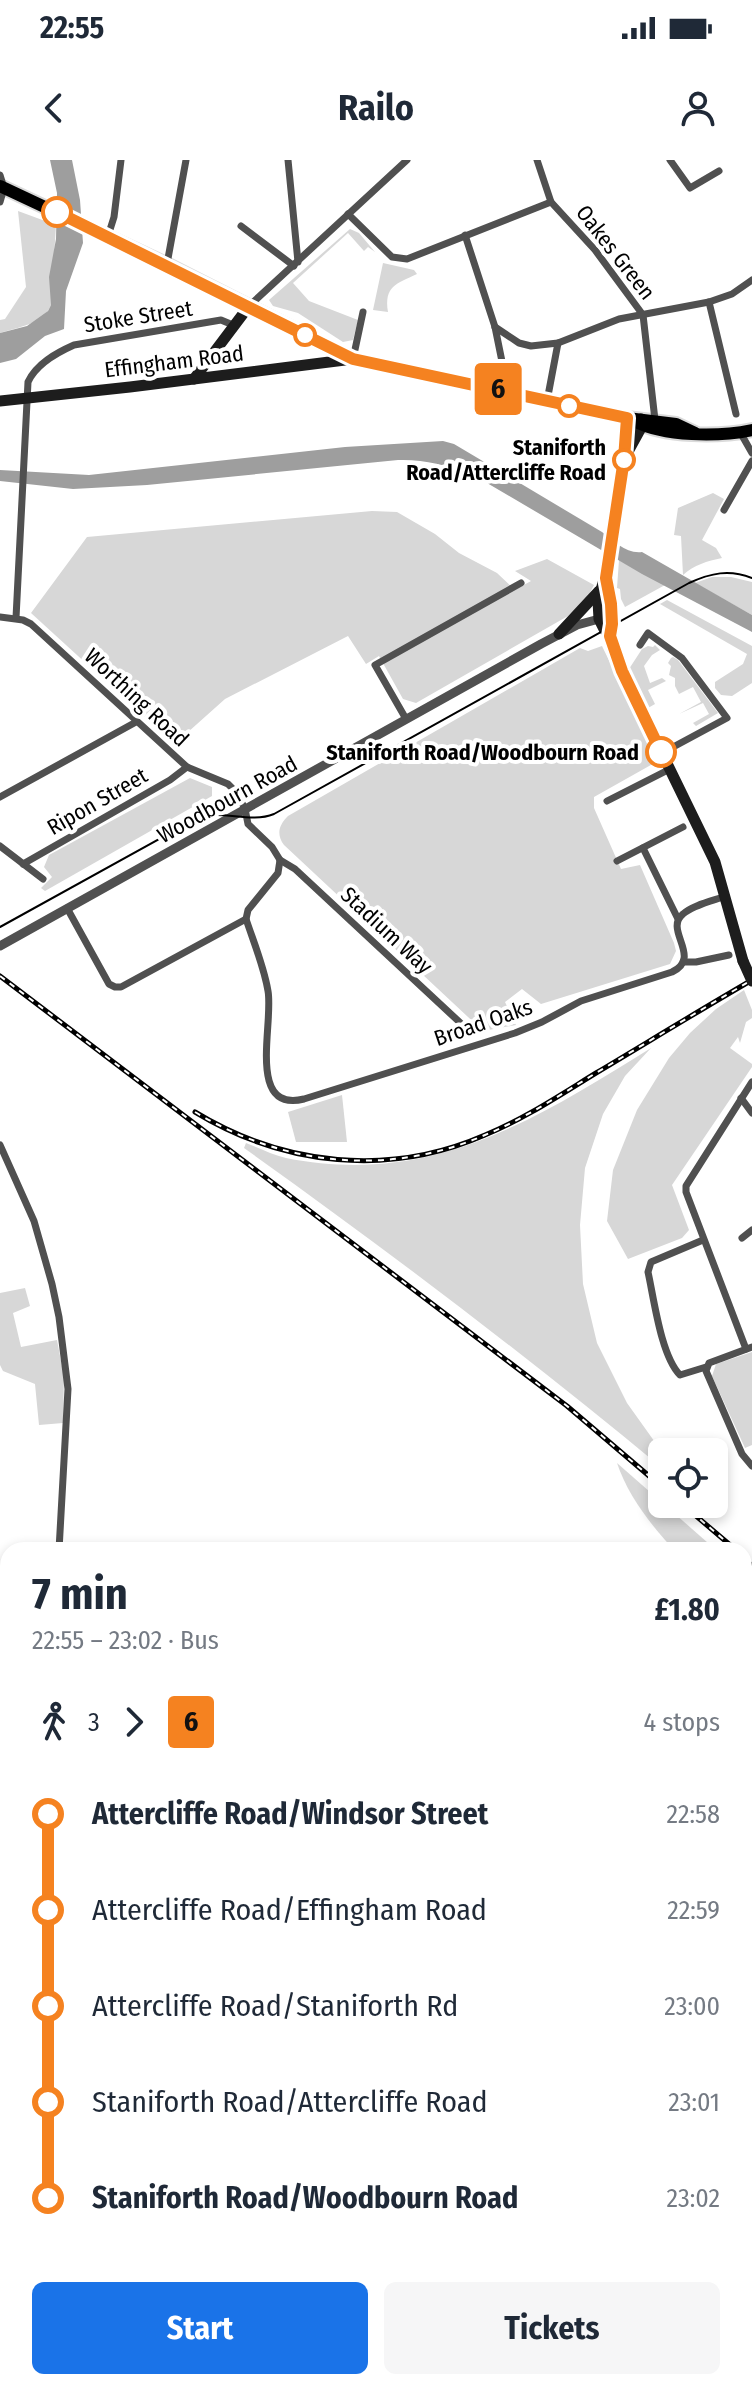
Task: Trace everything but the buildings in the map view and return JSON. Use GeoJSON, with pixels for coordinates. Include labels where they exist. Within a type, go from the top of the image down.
{"type":"FeatureCollection","features":[{"type":"Feature","properties":{"kind":"main road"},"geometry":{"type":"LineString","coordinates":[[1,183],[353,359],[627,418],[675,433],[746,431]]}},
{"type":"Feature","properties":{"kind":"main road"},"geometry":{"type":"LineString","coordinates":[[194,379],[249,306]]}},
{"type":"Feature","properties":{"kind":"main road","name":"Effingham Road"},"geometry":{"type":"LineString","coordinates":[[0,401],[353,359]]}},
{"type":"Feature","properties":{"kind":"main road"},"geometry":{"type":"LineString","coordinates":[[208,360],[222,375]]}},
{"type":"Feature","properties":{"kind":"main road"},"geometry":{"type":"LineString","coordinates":[[611,630],[599,619],[624,459],[627,418]]}},
{"type":"Feature","properties":{"kind":"main road"},"geometry":{"type":"LineString","coordinates":[[642,422],[655,420],[676,424],[695,433]]}},
{"type":"Feature","properties":{"kind":"main road"},"geometry":{"type":"LineString","coordinates":[[624,459],[642,422]]}},
{"type":"Feature","properties":{"kind":"main road"},"geometry":{"type":"LineString","coordinates":[[604,586],[611,604],[611,630],[622,671],[715,862],[743,961],[752,981]]}},
{"type":"Feature","properties":{"kind":"main road"},"geometry":{"type":"LineString","coordinates":[[559,634],[604,586]]}},
{"type":"Feature","properties":{"kind":"street"},"geometry":{"type":"LineString","coordinates":[[108,236],[114,217],[121,160]]}},
{"type":"Feature","properties":{"kind":"street"},"geometry":{"type":"LineString","coordinates":[[166,264],[186,160]]}},
{"type":"Feature","properties":{"kind":"street"},"geometry":{"type":"LineString","coordinates":[[288,160],[296,264]]}},
{"type":"Feature","properties":{"kind":"street"},"geometry":{"type":"LineString","coordinates":[[249,306],[407,160]]}},
{"type":"Feature","properties":{"kind":"street","name":"Oakes Green"},"geometry":{"type":"LineString","coordinates":[[537,160],[551,202],[595,250],[643,315],[655,420]]}},
{"type":"Feature","properties":{"kind":"street"},"geometry":{"type":"LineString","coordinates":[[670,160],[690,188],[719,171]]}},
{"type":"Feature","properties":{"kind":"street"},"geometry":{"type":"LineString","coordinates":[[0,202],[1,183]]}},
{"type":"Feature","properties":{"kind":"street"},"geometry":{"type":"LineString","coordinates":[[348,214],[392,257],[407,259],[551,202]]}},
{"type":"Feature","properties":{"kind":"street"},"geometry":{"type":"LineString","coordinates":[[241,226],[296,264]]}},
{"type":"Feature","properties":{"kind":"street"},"geometry":{"type":"LineString","coordinates":[[465,235],[495,327],[508,391]]}},
{"type":"Feature","properties":{"kind":"street"},"geometry":{"type":"LineString","coordinates":[[495,327],[519,343],[531,346],[558,343],[619,319],[709,302],[732,294],[752,280]]}},
{"type":"Feature","properties":{"kind":"street"},"geometry":{"type":"LineString","coordinates":[[709,302],[736,414]]}},
{"type":"Feature","properties":{"kind":"street"},"geometry":{"type":"LineString","coordinates":[[353,359],[363,312]]}},
{"type":"Feature","properties":{"kind":"street","name":"Stoke Street"},"geometry":{"type":"LineString","coordinates":[[27,397],[28,382],[33,372],[74,345],[221,320],[233,325]]}},
{"type":"Feature","properties":{"kind":"street"},"geometry":{"type":"LineString","coordinates":[[547,401],[558,343]]}},
{"type":"Feature","properties":{"kind":"street"},"geometry":{"type":"LineString","coordinates":[[0,617],[16,618],[27,397]]}},
{"type":"Feature","properties":{"kind":"street"},"geometry":{"type":"LineString","coordinates":[[746,431],[752,453]]}},
{"type":"Feature","properties":{"kind":"street"},"geometry":{"type":"LineString","coordinates":[[724,510],[752,461]]}},
{"type":"Feature","properties":{"kind":"street"},"geometry":{"type":"LineString","coordinates":[[406,719],[375,665],[521,583]]}},
{"type":"Feature","properties":{"kind":"street","name":"Worthing Road"},"geometry":{"type":"LineString","coordinates":[[16,618],[31,624],[187,767],[232,787],[245,809],[248,824],[272,847],[280,860]]}},
{"type":"Feature","properties":{"kind":"street","name":"Woodbourn Road"},"geometry":{"type":"LineString","coordinates":[[0,946],[559,634],[599,619]]}},
{"type":"Feature","properties":{"kind":"street"},"geometry":{"type":"LineString","coordinates":[[640,645],[648,633],[678,655],[727,718],[662,753]]}},
{"type":"Feature","properties":{"kind":"street"},"geometry":{"type":"LineString","coordinates":[[0,797],[136,722]]}},
{"type":"Feature","properties":{"kind":"street","name":"Ripon Street"},"geometry":{"type":"LineString","coordinates":[[23,864],[170,780],[187,767]]}},
{"type":"Feature","properties":{"kind":"street"},"geometry":{"type":"LineString","coordinates":[[607,801],[670,769]]}},
{"type":"Feature","properties":{"kind":"street"},"geometry":{"type":"LineString","coordinates":[[617,861],[683,827]]}},
{"type":"Feature","properties":{"kind":"street"},"geometry":{"type":"LineString","coordinates":[[0,846],[43,879]]}},
{"type":"Feature","properties":{"kind":"street"},"geometry":{"type":"LineString","coordinates":[[643,848],[678,919],[683,962]]}},
{"type":"Feature","properties":{"kind":"street"},"geometry":{"type":"LineString","coordinates":[[67,908],[109,984],[121,987],[246,919],[248,910],[278,873],[280,860]]}},
{"type":"Feature","properties":{"kind":"street","name":"Stadium Way"},"geometry":{"type":"LineString","coordinates":[[280,860],[295,869],[468,1030]]}},
{"type":"Feature","properties":{"kind":"street"},"geometry":{"type":"LineString","coordinates":[[678,919],[687,911],[726,896]]}},
{"type":"Feature","properties":{"kind":"street","name":"Broad Oaks"},"geometry":{"type":"LineString","coordinates":[[246,919],[268,992],[268,1081],[275,1095],[288,1102],[515,1033],[581,1001],[672,972],[683,962],[729,955]]}},
{"type":"Feature","properties":{"kind":"street"},"geometry":{"type":"LineString","coordinates":[[703,1240],[651,1262],[648,1272],[661,1334],[673,1368],[680,1375],[749,1348],[703,1240],[686,1186],[752,1082]]}},
{"type":"Feature","properties":{"kind":"street"},"geometry":{"type":"LineString","coordinates":[[741,1098],[752,1113]]}},
{"type":"Feature","properties":{"kind":"street"},"geometry":{"type":"LineString","coordinates":[[0,1145],[34,1221],[59,1317],[68,1389],[59,1542]]}},
{"type":"Feature","properties":{"kind":"street"},"geometry":{"type":"LineString","coordinates":[[742,1238],[752,1230]]}},
{"type":"Feature","properties":{"kind":"street"},"geometry":{"type":"LineString","coordinates":[[706,1367],[742,1454],[752,1466]]}},
{"type":"Feature","properties":{"kind":"shaded area"},"geometry":{"type":"Polygon","coordinates":[[[50,160],[72,160],[80,200],[83,243],[66,291],[64,329],[45,336],[16,359],[0,363],[0,333],[27,326],[48,311],[51,305],[49,277],[56,239],[57,193],[50,160]]]}},
{"type":"Feature","properties":{"kind":"shaded area"},"geometry":{"type":"Polygon","coordinates":[[[18,211],[56,225],[51,305],[36,321],[0,333],[0,320],[5,319],[26,287],[18,211]]]}},
{"type":"Feature","properties":{"kind":"shaded area"},"geometry":{"type":"Polygon","coordinates":[[[350,229],[359,233],[375,252],[368,247],[364,251],[348,233],[293,283],[309,301],[358,320],[353,340],[343,342],[298,313],[273,306],[269,300],[350,229]]]}},
{"type":"Feature","properties":{"kind":"shaded area"},"geometry":{"type":"Polygon","coordinates":[[[383,263],[414,270],[417,274],[393,287],[388,296],[388,312],[373,310],[383,263]]]}},
{"type":"Feature","properties":{"kind":"shaded area"},"geometry":{"type":"Polygon","coordinates":[[[443,441],[454,444],[602,532],[620,546],[642,552],[752,615],[752,632],[642,574],[470,473],[434,463],[398,460],[147,485],[73,489],[0,481],[0,470],[89,475],[345,447],[443,441]]]}},
{"type":"Feature","properties":{"kind":"shaded area"},"geometry":{"type":"Polygon","coordinates":[[[713,493],[724,499],[702,540],[716,548],[722,558],[701,564],[683,575],[681,536],[674,535],[678,508],[713,493]]]}},
{"type":"Feature","properties":{"kind":"shaded area"},"geometry":{"type":"Polygon","coordinates":[[[372,511],[397,512],[435,534],[459,553],[497,573],[515,590],[531,581],[515,571],[547,559],[594,585],[586,600],[568,616],[416,703],[403,699],[379,656],[366,664],[348,636],[225,699],[178,741],[171,741],[31,613],[87,537],[372,511]]]}},
{"type":"Feature","properties":{"kind":"shaded area"},"geometry":{"type":"Polygon","coordinates":[[[619,560],[665,585],[625,607],[617,588],[619,560]]]}},
{"type":"Feature","properties":{"kind":"shaded area"},"geometry":{"type":"Polygon","coordinates":[[[712,577],[752,582],[752,615],[695,583],[712,577]]]}},
{"type":"Feature","properties":{"kind":"shaded area"},"geometry":{"type":"Polygon","coordinates":[[[667,600],[752,646],[752,683],[732,696],[721,695],[715,688],[715,682],[743,664],[747,654],[660,604],[667,600]]]}},
{"type":"Feature","properties":{"kind":"shaded area"},"geometry":{"type":"Polygon","coordinates":[[[655,645],[660,650],[644,666],[650,683],[662,678],[666,681],[648,690],[655,704],[648,708],[629,669],[642,649],[655,645]]]}},
{"type":"Feature","properties":{"kind":"shaded area"},"geometry":{"type":"Polygon","coordinates":[[[602,646],[658,761],[594,797],[594,808],[621,869],[640,865],[676,951],[670,964],[541,1004],[522,989],[505,1002],[516,1025],[483,1031],[284,845],[279,833],[281,826],[288,816],[580,648],[588,651],[602,646]]]}},
{"type":"Feature","properties":{"kind":"shaded area"},"geometry":{"type":"Polygon","coordinates":[[[673,657],[718,713],[696,726],[693,723],[709,714],[703,703],[679,714],[701,702],[693,687],[679,694],[675,678],[669,675],[671,666],[668,663],[673,657]]]}},
{"type":"Feature","properties":{"kind":"shaded area"},"geometry":{"type":"Polygon","coordinates":[[[190,778],[212,787],[212,796],[45,891],[41,888],[52,877],[44,867],[49,855],[190,778]]]}},
{"type":"Feature","properties":{"kind":"shaded area"},"geometry":{"type":"Polygon","coordinates":[[[744,990],[752,1018],[746,1022],[740,1043],[738,1037],[730,1048],[752,1067],[672,1185],[689,1230],[682,1238],[628,1259],[607,1221],[613,1170],[637,1110],[669,1058],[690,1033],[716,1009],[744,990]]]}},
{"type":"Feature","properties":{"kind":"shaded area"},"geometry":{"type":"Polygon","coordinates":[[[651,1048],[625,1076],[603,1114],[585,1168],[580,1225],[583,1284],[597,1343],[627,1403],[652,1438],[648,1438],[648,1457],[456,1304],[244,1148],[246,1143],[286,1158],[338,1165],[387,1163],[434,1155],[479,1141],[565,1100],[651,1048]]]}},
{"type":"Feature","properties":{"kind":"shaded area"},"geometry":{"type":"Polygon","coordinates":[[[342,1095],[347,1142],[296,1142],[288,1112],[342,1095]]]}},
{"type":"Feature","properties":{"kind":"shaded area"},"geometry":{"type":"Polygon","coordinates":[[[25,1288],[30,1306],[13,1313],[21,1347],[57,1340],[64,1377],[63,1423],[39,1425],[35,1384],[3,1371],[0,1365],[0,1293],[25,1288]]]}},
{"type":"Feature","properties":{"kind":"shaded area"},"geometry":{"type":"Polygon","coordinates":[[[752,1352],[752,1445],[745,1448],[712,1376],[716,1364],[752,1352]]]}},
{"type":"Feature","properties":{"kind":"shaded area"},"geometry":{"type":"Polygon","coordinates":[[[617,1463],[648,1490],[648,1518],[680,1518],[707,1542],[667,1542],[641,1510],[617,1463]]]}},
{"type":"Feature","properties":{"kind":"tram line"},"geometry":{"type":"LineString","coordinates":[[0,927],[197,818],[216,815],[255,818],[274,814],[689,583],[720,573],[752,578]]}},
{"type":"Feature","properties":{"kind":"railway"},"geometry":{"type":"LineString","coordinates":[[0,976],[567,1406],[648,1475]]}},
{"type":"Feature","properties":{"kind":"railway"},"geometry":{"type":"LineString","coordinates":[[195,1112],[264,1144],[301,1154],[337,1160],[412,1157],[485,1135],[528,1114],[752,980]]}},
{"type":"Feature","properties":{"kind":"railway"},"geometry":{"type":"LineString","coordinates":[[698,1518],[727,1542]]}},
{"type":"Feature","properties":{"kind":"bus line","name":"6"},"geometry":{"type":"LineString","coordinates":[[57,212],[353,359],[627,418],[606,578],[611,604],[610,636],[622,671],[661,752]]}},
{"type":"Feature","properties":{"kind":"place","name":"Staniforth Road/Attercliffe Road"},"geometry":{"type":"Point","coordinates":[624,460]}},
{"type":"Feature","properties":{"kind":"place","name":"Staniforth Road/Woodbourn Road"},"geometry":{"type":"Point","coordinates":[661,752]}}]}
